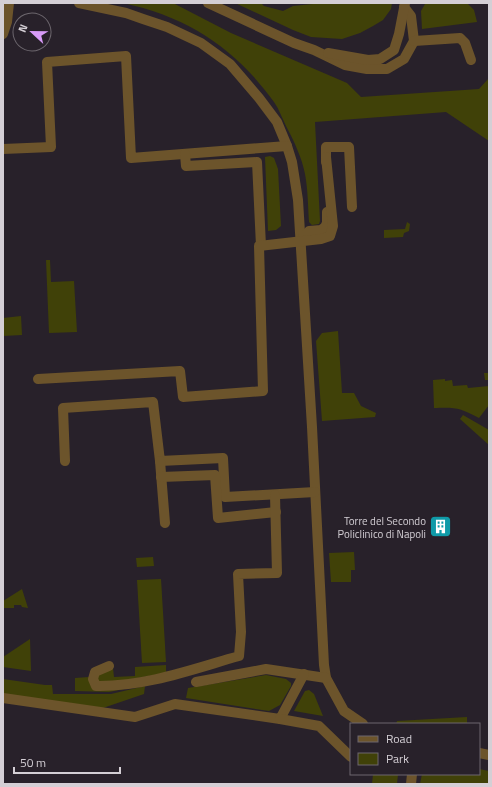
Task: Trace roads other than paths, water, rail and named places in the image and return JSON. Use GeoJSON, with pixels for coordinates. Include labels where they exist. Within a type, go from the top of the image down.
{"type":"FeatureCollection","features":[{"type":"Feature","properties":{"kind":"lane"},"geometry":{"type":"LineString","coordinates":[[3,34],[8,3]]}},
{"type":"Feature","properties":{"kind":"lane"},"geometry":{"type":"LineString","coordinates":[[79,3],[126,13],[167,27],[201,43],[230,64],[259,98],[277,122],[287,146],[292,162],[298,200],[324,665],[326,678],[344,711],[362,723]]}},
{"type":"Feature","properties":{"kind":"lane"},"geometry":{"type":"LineString","coordinates":[[208,3],[345,65],[367,69],[387,69],[404,60],[414,41],[411,16],[404,5]]}},
{"type":"Feature","properties":{"kind":"lane"},"geometry":{"type":"LineString","coordinates":[[314,50],[368,60],[380,59],[394,50],[399,34],[404,5]]}},
{"type":"Feature","properties":{"kind":"lane"},"geometry":{"type":"LineString","coordinates":[[414,41],[460,38],[465,43],[471,60]]}},
{"type":"Feature","properties":{"kind":"lane"},"geometry":{"type":"LineString","coordinates":[[3,149],[51,147],[48,62],[126,56],[131,158],[287,146]]}},
{"type":"Feature","properties":{"kind":"lane"},"geometry":{"type":"LineString","coordinates":[[299,226],[309,231],[321,230],[327,223],[326,148],[349,147],[352,207]]}},
{"type":"Feature","properties":{"kind":"lane"},"geometry":{"type":"LineString","coordinates":[[38,379],[180,372],[183,397],[263,391],[259,246],[261,246],[257,162],[186,166],[185,154]]}},
{"type":"Feature","properties":{"kind":"lane"},"geometry":{"type":"LineString","coordinates":[[261,246],[321,239],[330,236],[333,226],[326,157]]}},
{"type":"Feature","properties":{"kind":"lane"},"geometry":{"type":"LineString","coordinates":[[300,241],[309,231]]}},
{"type":"Feature","properties":{"kind":"lane"},"geometry":{"type":"LineString","coordinates":[[65,461],[63,408],[153,402],[162,477],[165,523]]}},
{"type":"Feature","properties":{"kind":"lane"},"geometry":{"type":"LineString","coordinates":[[160,461],[223,458],[225,497],[315,492]]}},
{"type":"Feature","properties":{"kind":"lane"},"geometry":{"type":"LineString","coordinates":[[162,477],[215,475],[218,518],[276,512]]}},
{"type":"Feature","properties":{"kind":"lane"},"geometry":{"type":"LineString","coordinates":[[109,666],[95,672],[93,679],[96,686],[113,686],[166,676],[239,656],[241,632],[238,574],[277,573],[275,494]]}},
{"type":"Feature","properties":{"kind":"lane"},"geometry":{"type":"LineString","coordinates":[[196,682],[266,669],[326,678]]}},
{"type":"Feature","properties":{"kind":"lane"},"geometry":{"type":"LineString","coordinates":[[280,719],[304,674]]}},
{"type":"Feature","properties":{"kind":"lane"},"geometry":{"type":"LineString","coordinates":[[3,698],[135,717],[175,704],[280,719],[319,726],[350,756]]}},
{"type":"Feature","properties":{"kind":"place","name":"Torre del Secondo Policlinico di Napoli"},"geometry":{"type":"Point","coordinates":[441,527]}}]}
